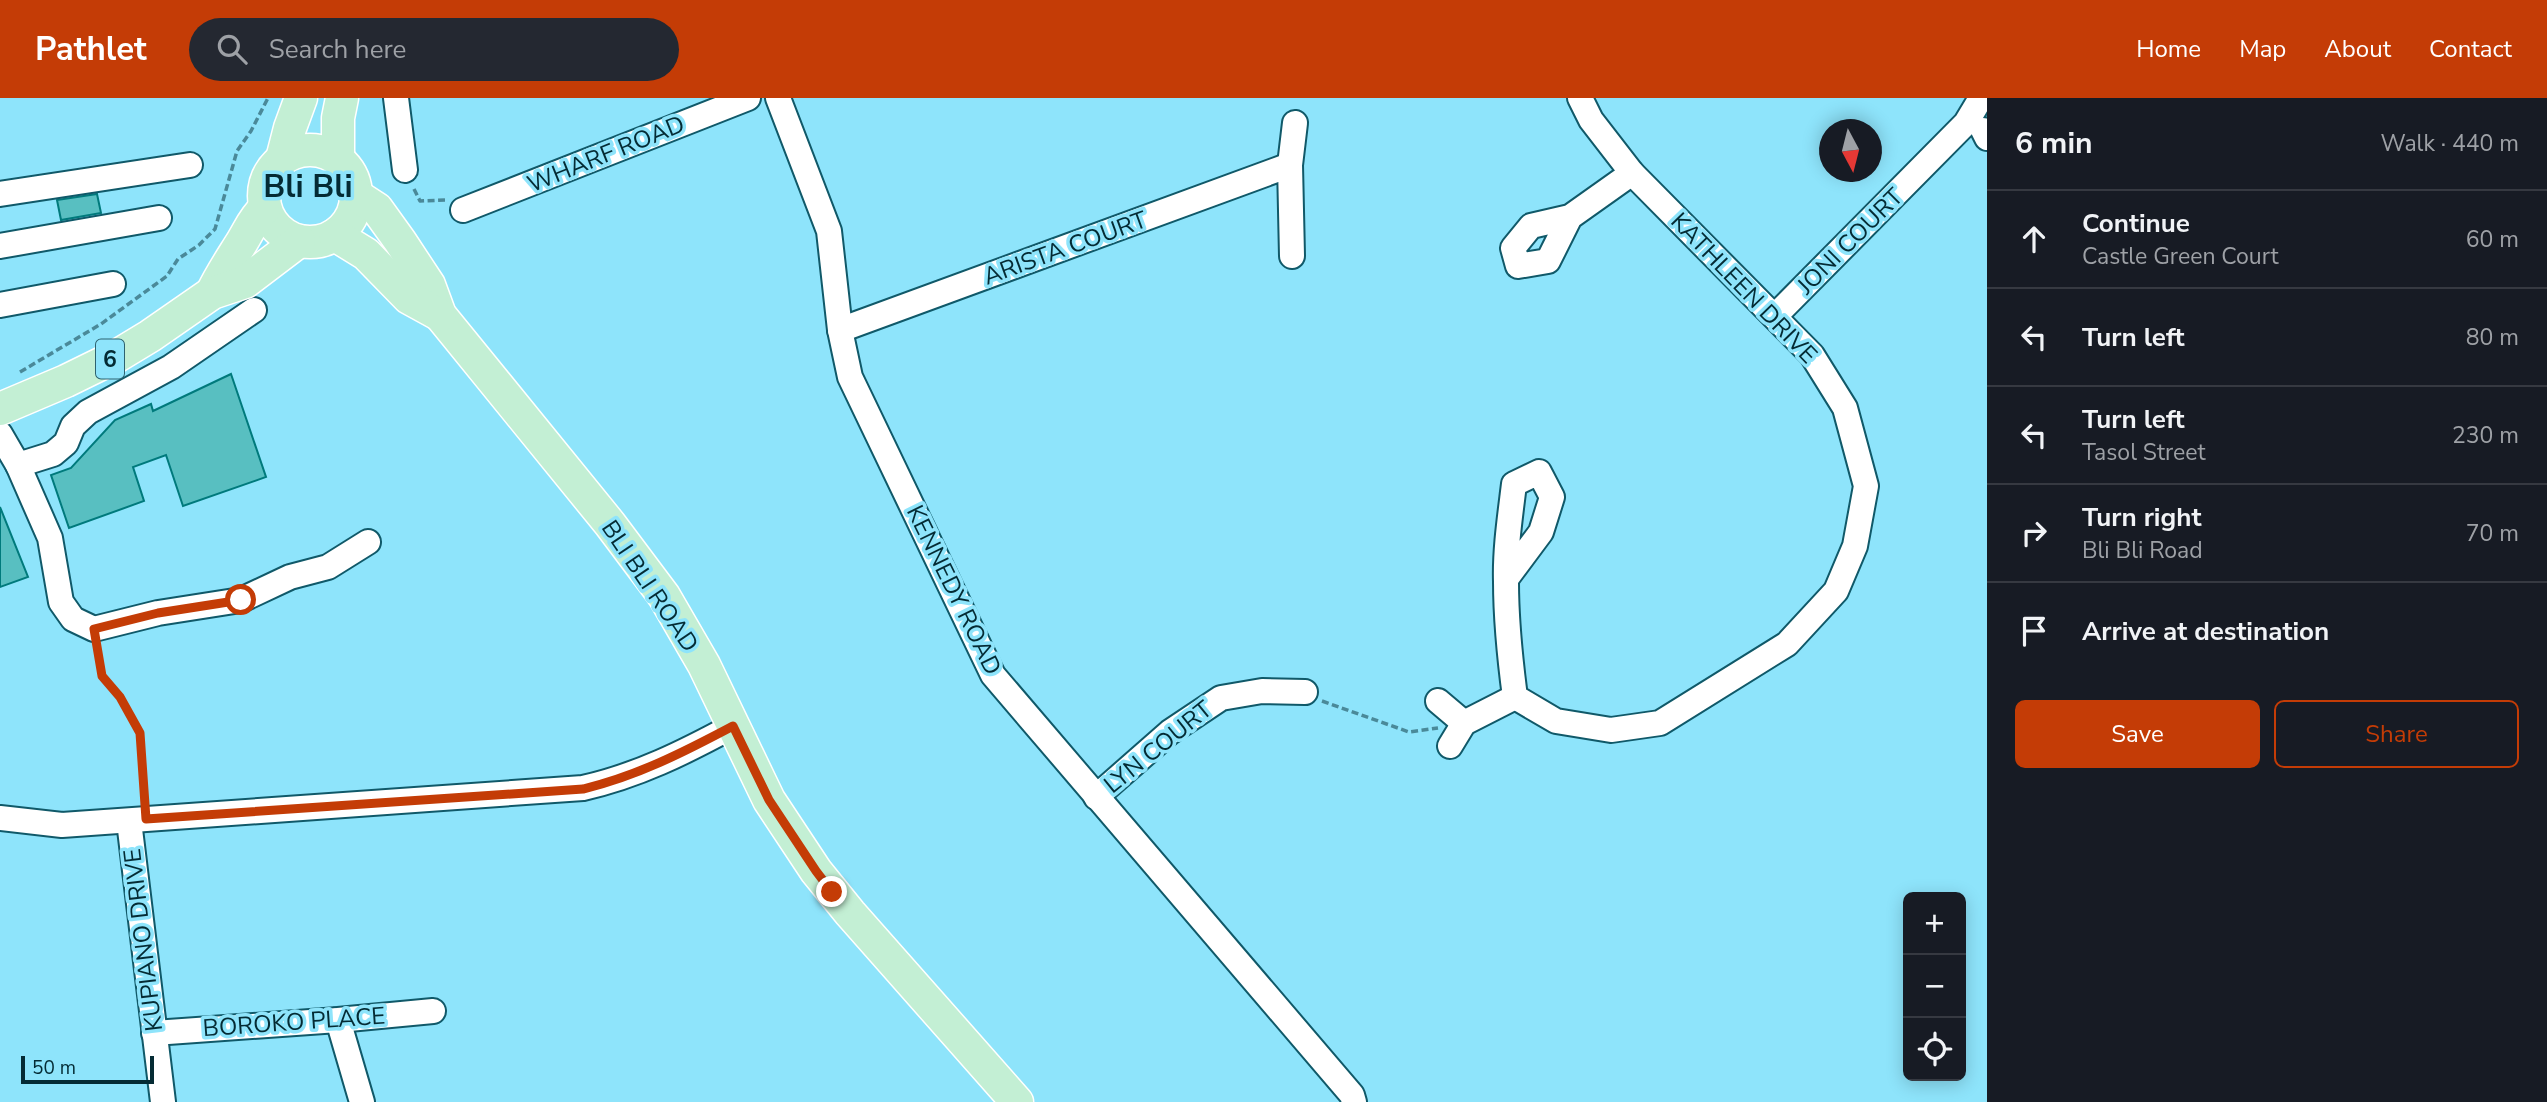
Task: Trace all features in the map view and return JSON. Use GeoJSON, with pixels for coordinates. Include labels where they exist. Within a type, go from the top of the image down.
{"type":"FeatureCollection","features":[{"type":"Feature","properties":{"kind":"main road","name":"6"},"geometry":{"type":"LineString","coordinates":[[212,293],[226,264],[254,219],[265,208],[266,181],[272,169],[282,159],[289,128],[301,98]]}},
{"type":"Feature","properties":{"kind":"main road"},"geometry":{"type":"LineString","coordinates":[[338,158],[338,118],[342,98]]}},
{"type":"Feature","properties":{"kind":"main road"},"geometry":{"type":"LineString","coordinates":[[282,159],[295,152],[324,152],[338,158],[348,169],[357,196],[354,211],[346,225],[335,235]]}},
{"type":"Feature","properties":{"kind":"main road","name":"BLI BLI ROAD"},"geometry":{"type":"LineString","coordinates":[[357,196],[377,209],[429,285],[440,315],[642,566],[683,626],[769,800],[816,871],[849,913],[1017,1102]]}},
{"type":"Feature","properties":{"kind":"main road"},"geometry":{"type":"LineString","coordinates":[[265,208],[278,229],[299,241]]}},
{"type":"Feature","properties":{"kind":"main road","name":"6"},"geometry":{"type":"LineString","coordinates":[[0,409],[117,356],[212,293],[245,282],[299,241],[312,242],[335,235]]}},
{"type":"Feature","properties":{"kind":"main road","name":"BLI BLI ROAD"},"geometry":{"type":"LineString","coordinates":[[335,235],[366,254],[409,298],[440,315]]}},
{"type":"Feature","properties":{"kind":"street"},"geometry":{"type":"LineString","coordinates":[[396,98],[405,170]]}},
{"type":"Feature","properties":{"kind":"street","name":"WHARF ROAD"},"geometry":{"type":"LineString","coordinates":[[463,210],[748,98]]}},
{"type":"Feature","properties":{"kind":"street","name":"KENNEDY ROAD"},"geometry":{"type":"LineString","coordinates":[[778,98],[829,231],[840,330],[850,377],[993,675],[1343,1085],[1354,1102]]}},
{"type":"Feature","properties":{"kind":"street","name":"KATHLEEN DRIVE"},"geometry":{"type":"LineString","coordinates":[[1515,697],[1556,721],[1611,730],[1660,723],[1787,644],[1836,591],[1855,546],[1866,486],[1845,408],[1812,355],[1632,173],[1591,120],[1580,98]]}},
{"type":"Feature","properties":{"kind":"street","name":"JONI COURT"},"geometry":{"type":"LineString","coordinates":[[1775,316],[1966,124],[1981,98]]}},
{"type":"Feature","properties":{"kind":"street"},"geometry":{"type":"LineString","coordinates":[[1292,256],[1290,165],[1295,122]]}},
{"type":"Feature","properties":{"kind":"street","name":"JONI COURT"},"geometry":{"type":"LineString","coordinates":[[1925,165],[1945,149],[1986,132]]}},
{"type":"Feature","properties":{"kind":"street"},"geometry":{"type":"LineString","coordinates":[[0,194],[190,165]]}},
{"type":"Feature","properties":{"kind":"street","name":"ARISTA COURT"},"geometry":{"type":"LineString","coordinates":[[840,330],[1290,165]]}},
{"type":"Feature","properties":{"kind":"street"},"geometry":{"type":"LineString","coordinates":[[1570,217],[1632,173]]}},
{"type":"Feature","properties":{"kind":"street"},"geometry":{"type":"LineString","coordinates":[[0,246],[159,218]]}},
{"type":"Feature","properties":{"kind":"street"},"geometry":{"type":"LineString","coordinates":[[0,305],[113,284]]}},
{"type":"Feature","properties":{"kind":"street"},"geometry":{"type":"LineString","coordinates":[[18,465],[52,454],[66,443],[73,426],[88,412],[171,367],[254,310]]}},
{"type":"Feature","properties":{"kind":"street"},"geometry":{"type":"LineString","coordinates":[[0,434],[18,465],[50,538],[61,602],[73,619],[94,629],[158,613],[241,600],[290,577],[328,567],[368,542]]}},
{"type":"Feature","properties":{"kind":"street"},"geometry":{"type":"LineString","coordinates":[[1450,746],[1464,723],[1515,697],[1507,632],[1506,579]]}},
{"type":"Feature","properties":{"kind":"street","name":"LYN COURT"},"geometry":{"type":"LineString","coordinates":[[1096,797],[1170,732],[1221,698],[1262,691],[1305,692]]}},
{"type":"Feature","properties":{"kind":"street"},"geometry":{"type":"LineString","coordinates":[[1438,701],[1464,723]]}},
{"type":"Feature","properties":{"kind":"street"},"geometry":{"type":"LineString","coordinates":[[0,818],[62,825],[583,789],[647,770],[733,726]]}},
{"type":"Feature","properties":{"kind":"street","name":"KUPIANO DRIVE"},"geometry":{"type":"LineString","coordinates":[[137,820],[154,1033],[163,1102]]}},
{"type":"Feature","properties":{"kind":"street","name":"BOROKO PLACE"},"geometry":{"type":"LineString","coordinates":[[154,1033],[433,1011]]}},
{"type":"Feature","properties":{"kind":"street"},"geometry":{"type":"LineString","coordinates":[[338,1020],[362,1102]]}},
{"type":"Feature","properties":{"kind":"path"},"geometry":{"type":"LineString","coordinates":[[18,374],[101,324],[167,276],[178,260],[215,229],[237,151],[268,98]]}},
{"type":"Feature","properties":{"kind":"path"},"geometry":{"type":"LineString","coordinates":[[405,170],[420,201],[453,200],[463,210]]}},
{"type":"Feature","properties":{"kind":"path"},"geometry":{"type":"LineString","coordinates":[[94,629],[102,676],[120,697],[140,733],[137,820]]}},
{"type":"Feature","properties":{"kind":"path"},"geometry":{"type":"LineString","coordinates":[[1305,692],[1322,702],[1409,732],[1464,723]]}},
{"type":"Feature","properties":{"kind":"building"},"geometry":{"type":"Polygon","coordinates":[[[97,194],[101,213],[61,220],[57,200],[97,194]]]}},
{"type":"Feature","properties":{"kind":"building"},"geometry":{"type":"Polygon","coordinates":[[[231,374],[266,477],[183,506],[166,455],[133,467],[144,501],[69,528],[51,475],[71,468],[115,420],[151,404],[153,411],[231,374]]]}},
{"type":"Feature","properties":{"kind":"building"},"geometry":{"type":"Polygon","coordinates":[[[0,507],[28,577],[0,587],[0,507]]]}},
{"type":"Feature","properties":{"kind":"district","name":"Bli Bli"},"geometry":{"type":"Point","coordinates":[308,186]}},
{"type":"Feature","properties":{"kind":"route"},"geometry":{"type":"LineString","coordinates":[[241,600],[158,613],[94,629],[102,676],[120,697],[140,733],[146,819],[583,789],[647,770],[733,726],[769,800],[832,892]]}}]}
